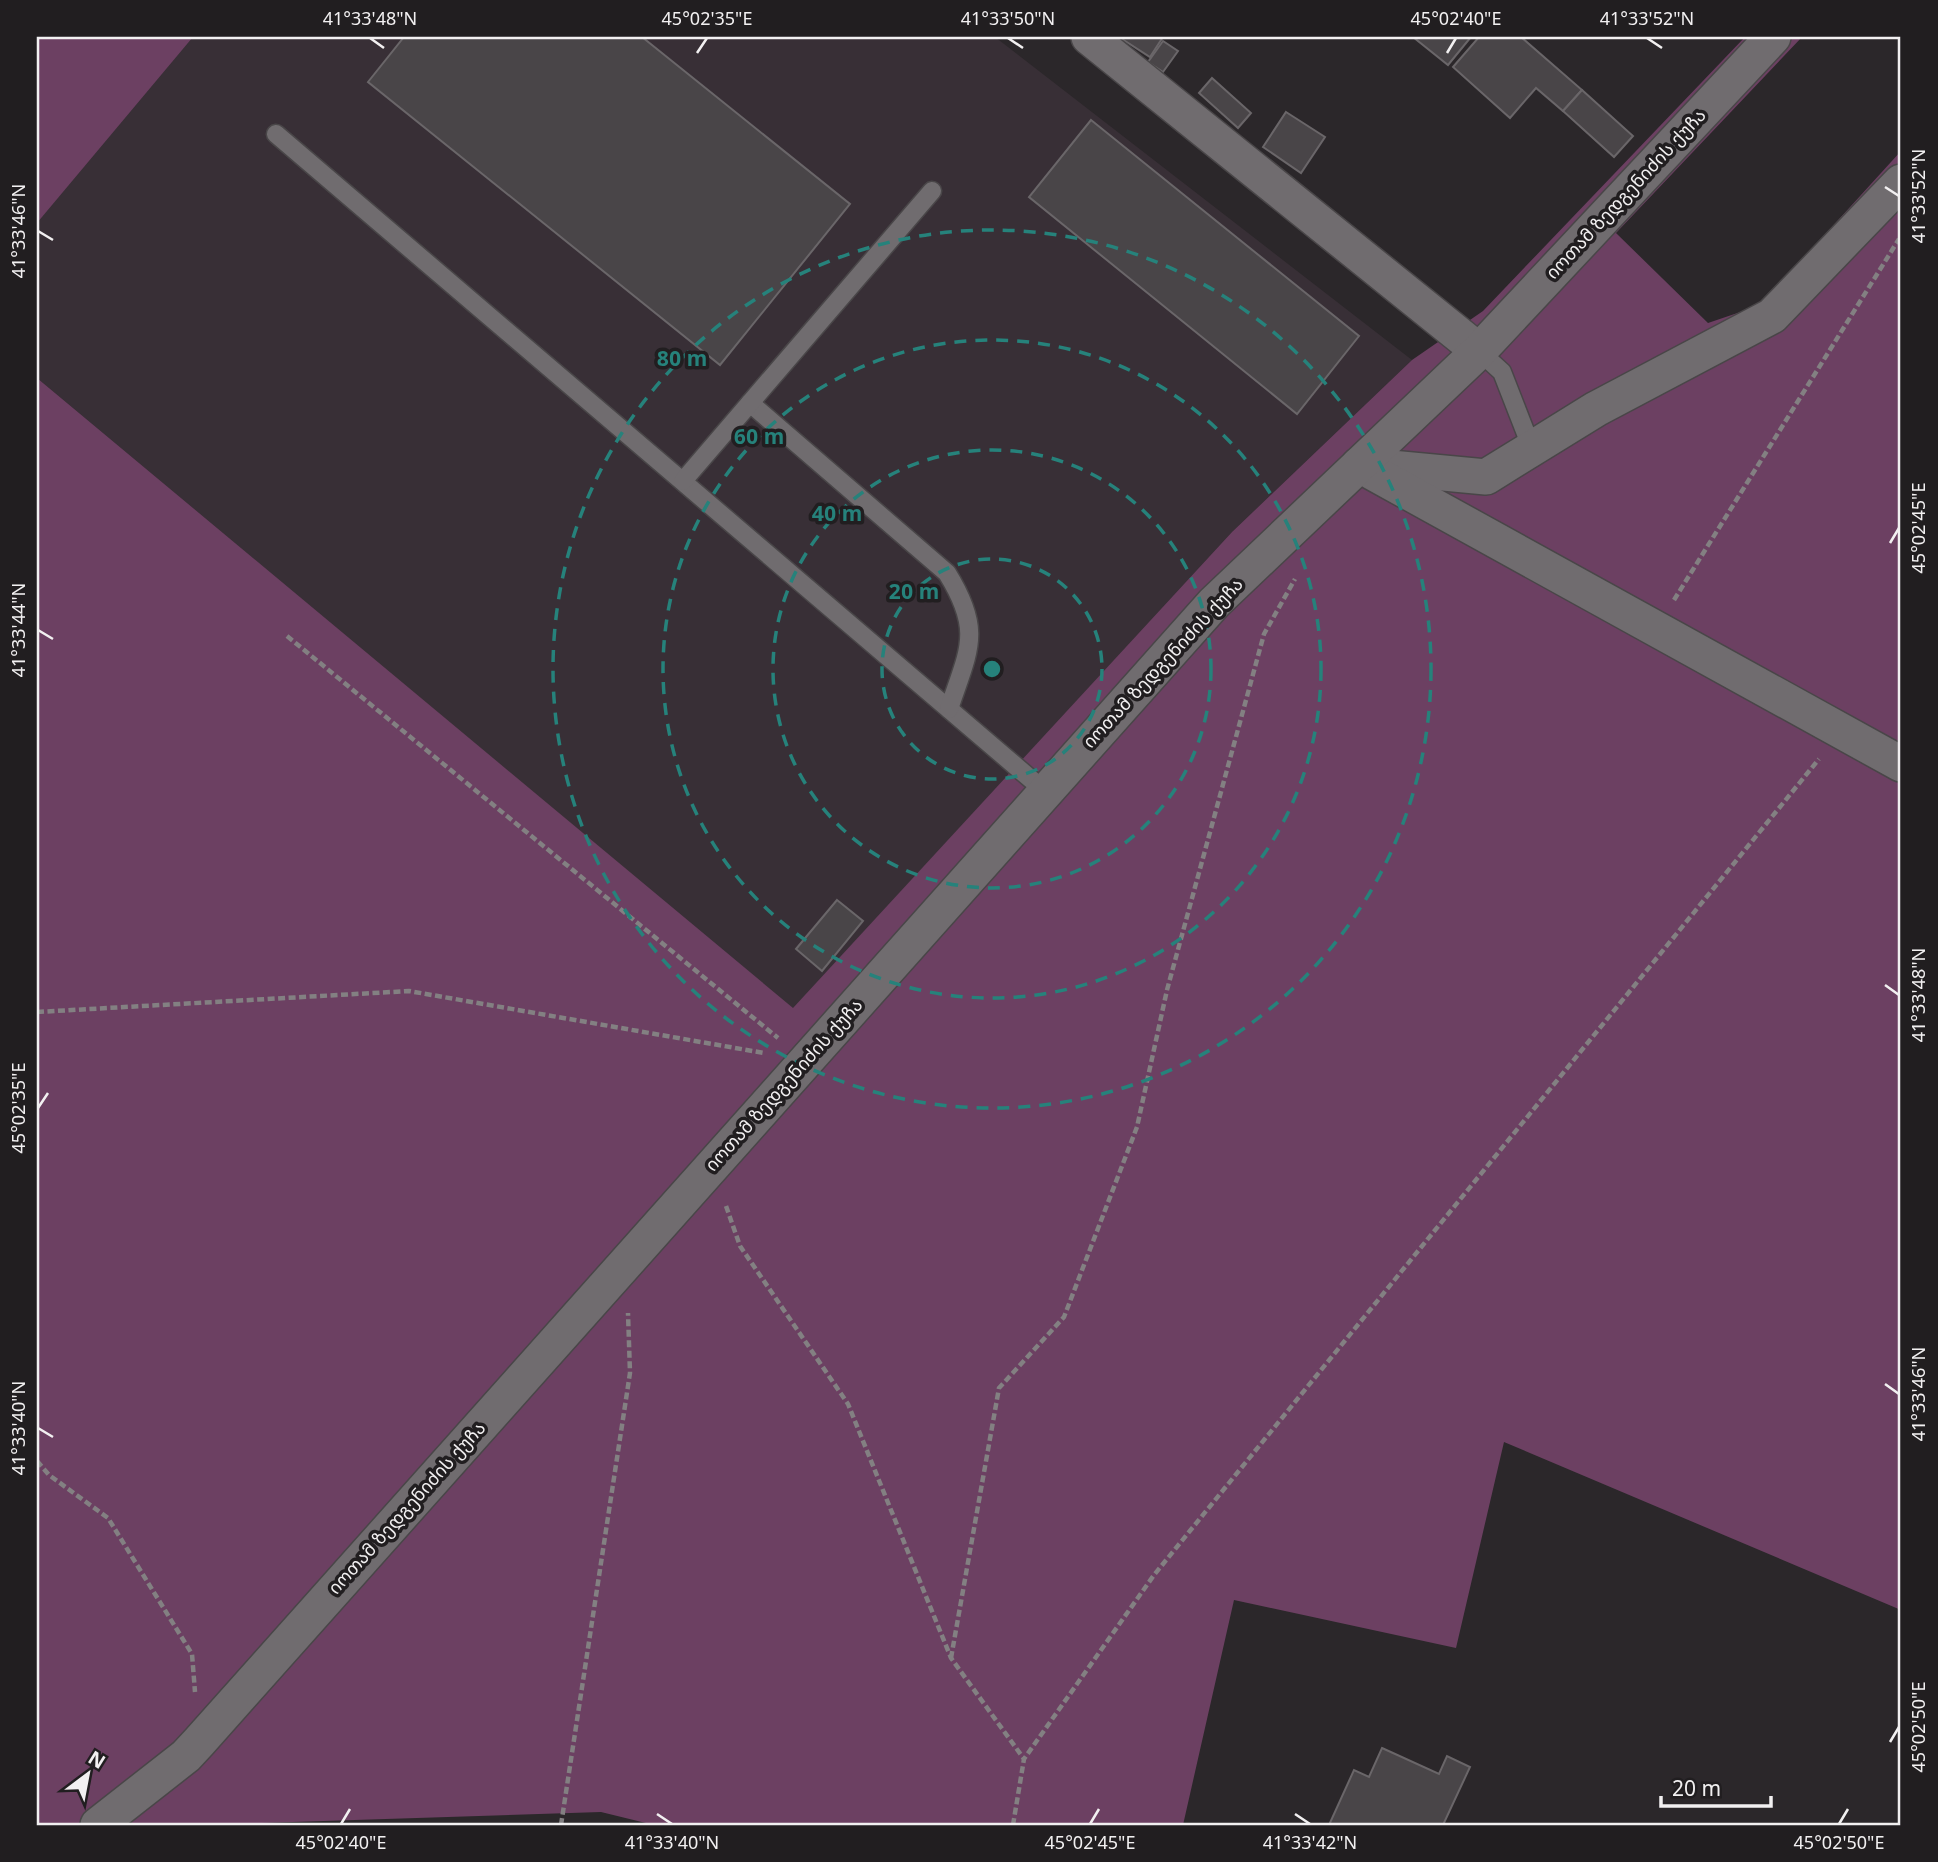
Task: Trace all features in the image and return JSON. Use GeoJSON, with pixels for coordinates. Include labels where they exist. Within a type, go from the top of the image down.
{"type":"FeatureCollection","features":[{"type":"Feature","properties":{"kind":"street"},"geometry":{"type":"LineString","coordinates":[[1089,37],[1479,351]]}},
{"type":"Feature","properties":{"kind":"street","name":"იოთამ ზედგენიძის ქუჩა"},"geometry":{"type":"LineString","coordinates":[[98,1825],[186,1756],[199,1742],[1214,603],[1479,351],[1773,37]]}},
{"type":"Feature","properties":{"kind":"street"},"geometry":{"type":"LineString","coordinates":[[1359,466],[1486,477],[1596,409],[1772,316],[1901,182]]}},
{"type":"Feature","properties":{"kind":"street"},"geometry":{"type":"LineString","coordinates":[[1359,466],[1901,764]]}},
{"type":"Feature","properties":{"kind":"lane"},"geometry":{"type":"LineString","coordinates":[[276,134],[1046,792]]}},
{"type":"Feature","properties":{"kind":"lane"},"geometry":{"type":"LineString","coordinates":[[683,481],[932,191]]}},
{"type":"Feature","properties":{"kind":"lane"},"geometry":{"type":"LineString","coordinates":[[1479,351],[1502,372],[1532,449]]}},
{"type":"Feature","properties":{"kind":"lane"},"geometry":{"type":"LineString","coordinates":[[750,403],[947,573],[959,592],[970,622],[971,643],[948,709]]}},
{"type":"Feature","properties":{"kind":"path"},"geometry":{"type":"LineString","coordinates":[[1656,629],[1901,236]]}},
{"type":"Feature","properties":{"kind":"path"},"geometry":{"type":"LineString","coordinates":[[951,1658],[999,1388],[1064,1317],[1137,1127],[1167,990],[1264,634],[1298,574]]}},
{"type":"Feature","properties":{"kind":"path"},"geometry":{"type":"LineString","coordinates":[[287,636],[806,1060]]}},
{"type":"Feature","properties":{"kind":"path"},"geometry":{"type":"LineString","coordinates":[[1013,1825],[1024,1759],[1154,1575],[1842,731]]}},
{"type":"Feature","properties":{"kind":"path"},"geometry":{"type":"LineString","coordinates":[[37,1012],[409,991],[806,1060]]}},
{"type":"Feature","properties":{"kind":"path"},"geometry":{"type":"LineString","coordinates":[[711,1167],[740,1246],[848,1404],[951,1658],[1024,1759]]}},
{"type":"Feature","properties":{"kind":"path"},"geometry":{"type":"LineString","coordinates":[[561,1825],[630,1373],[627,1262]]}},
{"type":"Feature","properties":{"kind":"path"},"geometry":{"type":"LineString","coordinates":[[37,1461],[49,1475],[108,1518],[192,1654],[199,1742]]}},
{"type":"Feature","properties":{"kind":"shaded area"},"geometry":{"type":"Polygon","coordinates":[[[37,37],[193,37],[37,223],[37,37]]]}},
{"type":"Feature","properties":{"kind":"shaded area"},"geometry":{"type":"Polygon","coordinates":[[[193,37],[995,37],[1412,360],[1232,532],[793,1009],[37,378],[37,223],[193,37]]]}},
{"type":"Feature","properties":{"kind":"shaded area"},"geometry":{"type":"Polygon","coordinates":[[[1745,37],[1802,37],[1616,233],[1708,323],[1761,305],[1901,151],[1901,1610],[1504,1442],[1456,1648],[1234,1600],[1183,1825],[654,1825],[601,1812],[197,1825],[37,1825],[37,378],[793,1008],[1232,532],[1412,360],[1483,311],[1745,37]]]}},
{"type":"Feature","properties":{"kind":"building"},"geometry":{"type":"Polygon","coordinates":[[[404,37],[642,37],[850,204],[720,365],[368,82],[404,37]]]}},
{"type":"Feature","properties":{"kind":"building"},"geometry":{"type":"Polygon","coordinates":[[[1119,37],[1163,37],[1150,57],[1119,37]]]}},
{"type":"Feature","properties":{"kind":"building"},"geometry":{"type":"Polygon","coordinates":[[[1413,37],[1471,37],[1448,65],[1413,37]]]}},
{"type":"Feature","properties":{"kind":"building"},"geometry":{"type":"Polygon","coordinates":[[[1479,37],[1521,37],[1582,90],[1563,111],[1536,88],[1510,118],[1453,67],[1479,37]]]}},
{"type":"Feature","properties":{"kind":"building"},"geometry":{"type":"Polygon","coordinates":[[[1163,41],[1178,51],[1163,72],[1148,62],[1163,41]]]}},
{"type":"Feature","properties":{"kind":"building"},"geometry":{"type":"Polygon","coordinates":[[[1212,78],[1251,113],[1238,128],[1199,93],[1212,78]]]}},
{"type":"Feature","properties":{"kind":"building"},"geometry":{"type":"Polygon","coordinates":[[[1582,90],[1633,136],[1614,157],[1563,111],[1582,90]]]}},
{"type":"Feature","properties":{"kind":"building"},"geometry":{"type":"Polygon","coordinates":[[[1286,112],[1325,137],[1301,173],[1263,147],[1286,112]]]}},
{"type":"Feature","properties":{"kind":"building"},"geometry":{"type":"Polygon","coordinates":[[[1091,120],[1359,336],[1297,414],[1029,197],[1091,120]]]}},
{"type":"Feature","properties":{"kind":"building"},"geometry":{"type":"Polygon","coordinates":[[[837,900],[863,921],[822,971],[796,949],[837,900]]]}},
{"type":"Feature","properties":{"kind":"building"},"geometry":{"type":"Polygon","coordinates":[[[1382,1748],[1439,1774],[1447,1756],[1470,1767],[1443,1825],[1329,1825],[1354,1770],[1369,1777],[1382,1748]]]}}]}
